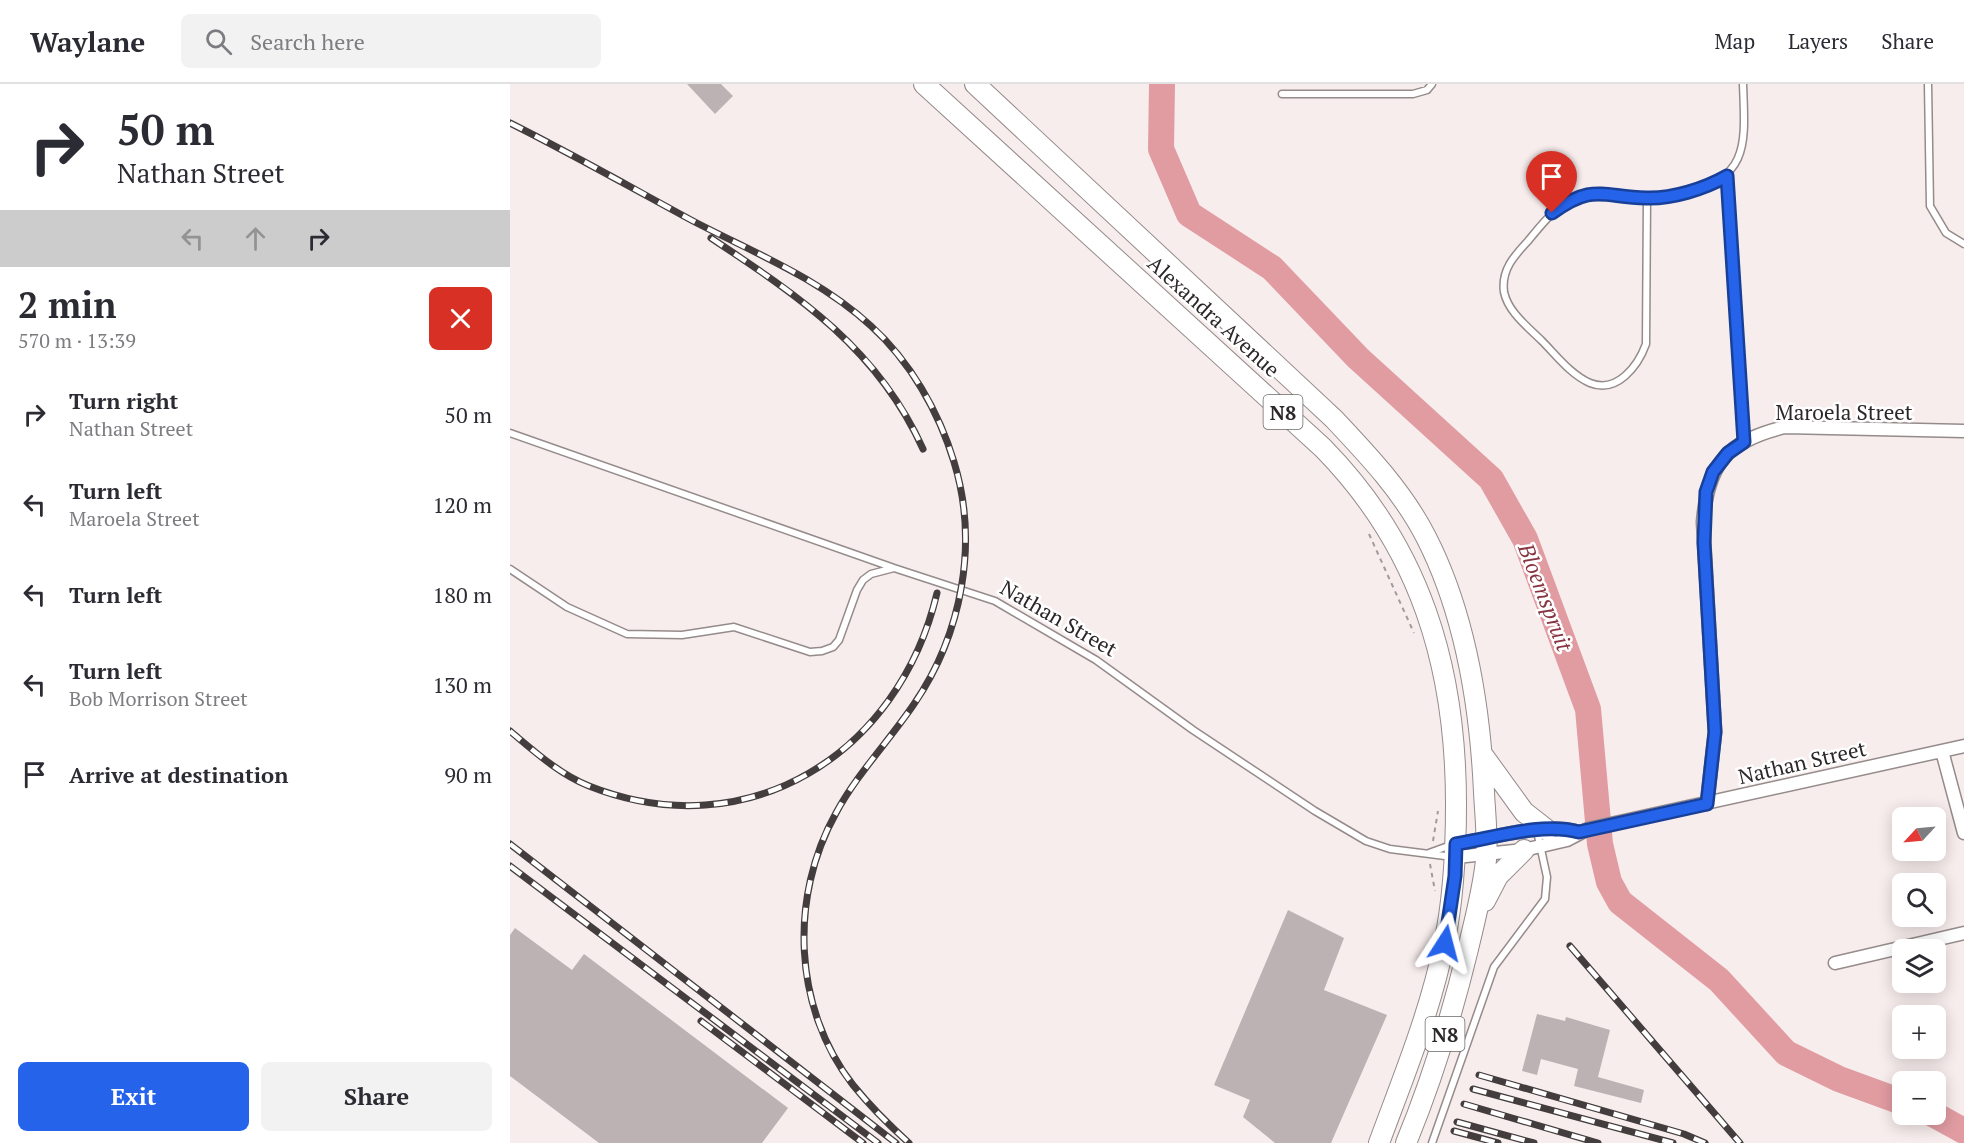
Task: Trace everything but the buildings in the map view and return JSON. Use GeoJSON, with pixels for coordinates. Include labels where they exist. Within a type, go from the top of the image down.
{"type":"FeatureCollection","features":[{"type":"Feature","properties":{"kind":"highway","name":"Alexandra Avenue"},"geometry":{"type":"LineString","coordinates":[[924,84],[1323,448],[1371,502],[1410,570],[1429,616],[1441,659],[1453,729],[1456,851],[1450,911],[1438,971],[1411,1060],[1379,1143]]}},
{"type":"Feature","properties":{"kind":"highway","name":"Alexandra Avenue"},"geometry":{"type":"LineString","coordinates":[[975,84],[1334,419],[1388,479],[1426,536],[1450,594],[1467,653],[1482,754],[1487,847],[1474,922],[1428,1090],[1406,1143]]}},
{"type":"Feature","properties":{"kind":"highway"},"geometry":{"type":"LineString","coordinates":[[1474,922],[1498,876],[1537,839],[1524,812],[1482,754]]}},
{"type":"Feature","properties":{"kind":"street","name":"Maroela Street"},"geometry":{"type":"LineString","coordinates":[[1707,804],[1715,732],[1704,543],[1706,492],[1713,472],[1728,453],[1744,442],[1764,432],[1785,427],[1964,431]]}},
{"type":"Feature","properties":{"kind":"street","name":"Nathan Street"},"geometry":{"type":"LineString","coordinates":[[1456,851],[1537,839],[1567,840],[1583,831],[1964,746]]}},
{"type":"Feature","properties":{"kind":"street"},"geometry":{"type":"LineString","coordinates":[[1941,751],[1964,833]]}},
{"type":"Feature","properties":{"kind":"street","name":"Nathan Street"},"geometry":{"type":"LineString","coordinates":[[1487,847],[1537,839],[1564,828],[1583,831]]}},
{"type":"Feature","properties":{"kind":"street"},"geometry":{"type":"LineString","coordinates":[[1835,963],[1964,933]]}},
{"type":"Feature","properties":{"kind":"lane"},"geometry":{"type":"LineString","coordinates":[[1347,84],[1347,94]]}},
{"type":"Feature","properties":{"kind":"lane"},"geometry":{"type":"LineString","coordinates":[[1282,94],[1413,94],[1427,90],[1432,84]]}},
{"type":"Feature","properties":{"kind":"lane"},"geometry":{"type":"LineString","coordinates":[[1647,198],[1646,344],[1640,360],[1620,380],[1605,385],[1591,384],[1575,374],[1516,315],[1505,297],[1503,282],[1506,268],[1552,213],[1574,199],[1599,192],[1647,198],[1711,185],[1727,176],[1737,164],[1743,149],[1743,84]]}},
{"type":"Feature","properties":{"kind":"lane"},"geometry":{"type":"LineString","coordinates":[[1928,84],[1930,206],[1946,233],[1964,244]]}},
{"type":"Feature","properties":{"kind":"lane"},"geometry":{"type":"LineString","coordinates":[[1727,176],[1744,442]]}},
{"type":"Feature","properties":{"kind":"lane","name":"Nathan Street"},"geometry":{"type":"LineString","coordinates":[[510,433],[894,568],[995,601],[1096,660],[1218,747],[1315,811],[1366,841],[1390,849],[1429,853],[1456,851]]}},
{"type":"Feature","properties":{"kind":"lane"},"geometry":{"type":"LineString","coordinates":[[510,569],[567,607],[627,634],[682,635],[734,627],[810,652],[833,647],[839,640],[857,590],[863,580],[871,574],[894,568]]}},
{"type":"Feature","properties":{"kind":"lane"},"geometry":{"type":"LineString","coordinates":[[1432,1143],[1494,967],[1545,899],[1547,877],[1537,839]]}},
{"type":"Feature","properties":{"kind":"lane","name":"Nathan Street"},"geometry":{"type":"LineString","coordinates":[[1429,853],[1443,858],[1456,851]]}},
{"type":"Feature","properties":{"kind":"path"},"geometry":{"type":"LineString","coordinates":[[1364,525],[1385,564],[1415,637]]}},
{"type":"Feature","properties":{"kind":"path"},"geometry":{"type":"LineString","coordinates":[[1436,896],[1429,853],[1437,828],[1438,807]]}},
{"type":"Feature","properties":{"kind":"waterway","name":"Bloemspruit"},"geometry":{"type":"LineString","coordinates":[[1162,84],[1161,149],[1189,214],[1272,268],[1358,358],[1491,479],[1525,539],[1588,709],[1600,844],[1609,882],[1620,902],[1719,980],[1786,1053],[1839,1079],[1892,1098]]}},
{"type":"Feature","properties":{"kind":"waterway","name":"Bloemspruit"},"geometry":{"type":"LineString","coordinates":[[1946,1121],[1964,1131]]}},
{"type":"Feature","properties":{"kind":"railway"},"geometry":{"type":"LineString","coordinates":[[510,123],[808,280],[851,309],[885,340],[910,371],[922,388],[948,443],[961,493],[965,524],[965,556],[954,618],[931,677],[836,813],[821,846],[810,880],[805,916],[804,952],[809,987],[818,1022],[833,1055],[859,1093],[909,1143]]}},
{"type":"Feature","properties":{"kind":"railway"},"geometry":{"type":"LineString","coordinates":[[711,238],[775,282],[834,328],[883,382],[905,414],[923,449]]}},
{"type":"Feature","properties":{"kind":"railway"},"geometry":{"type":"LineString","coordinates":[[510,731],[547,762],[578,781],[648,802],[705,805],[759,795],[808,774],[852,741],[889,700],[918,650],[937,593]]}},
{"type":"Feature","properties":{"kind":"railway"},"geometry":{"type":"LineString","coordinates":[[510,844],[896,1143]]}},
{"type":"Feature","properties":{"kind":"railway"},"geometry":{"type":"LineString","coordinates":[[510,866],[878,1143]]}},
{"type":"Feature","properties":{"kind":"railway"},"geometry":{"type":"LineString","coordinates":[[1570,946],[1740,1143]]}},
{"type":"Feature","properties":{"kind":"railway"},"geometry":{"type":"LineString","coordinates":[[701,1021],[863,1143]]}},
{"type":"Feature","properties":{"kind":"railway"},"geometry":{"type":"LineString","coordinates":[[1479,1075],[1684,1134],[1705,1143]]}},
{"type":"Feature","properties":{"kind":"railway"},"geometry":{"type":"LineString","coordinates":[[1473,1089],[1673,1143]]}},
{"type":"Feature","properties":{"kind":"railway"},"geometry":{"type":"LineString","coordinates":[[1464,1104],[1598,1143]]}},
{"type":"Feature","properties":{"kind":"railway"},"geometry":{"type":"LineString","coordinates":[[1457,1122],[1534,1143]]}},
{"type":"Feature","properties":{"kind":"railway"},"geometry":{"type":"LineString","coordinates":[[1454,1131],[1498,1143]]}},
{"type":"Feature","properties":{"kind":"route"},"geometry":{"type":"LineString","coordinates":[[1445,943],[1455,876],[1456,844],[1564,828],[1579,832],[1707,804],[1715,732],[1703,522],[1706,492],[1713,472],[1728,453],[1744,442],[1727,176],[1711,185],[1691,191],[1647,198],[1599,192],[1582,195],[1552,213]]}}]}
